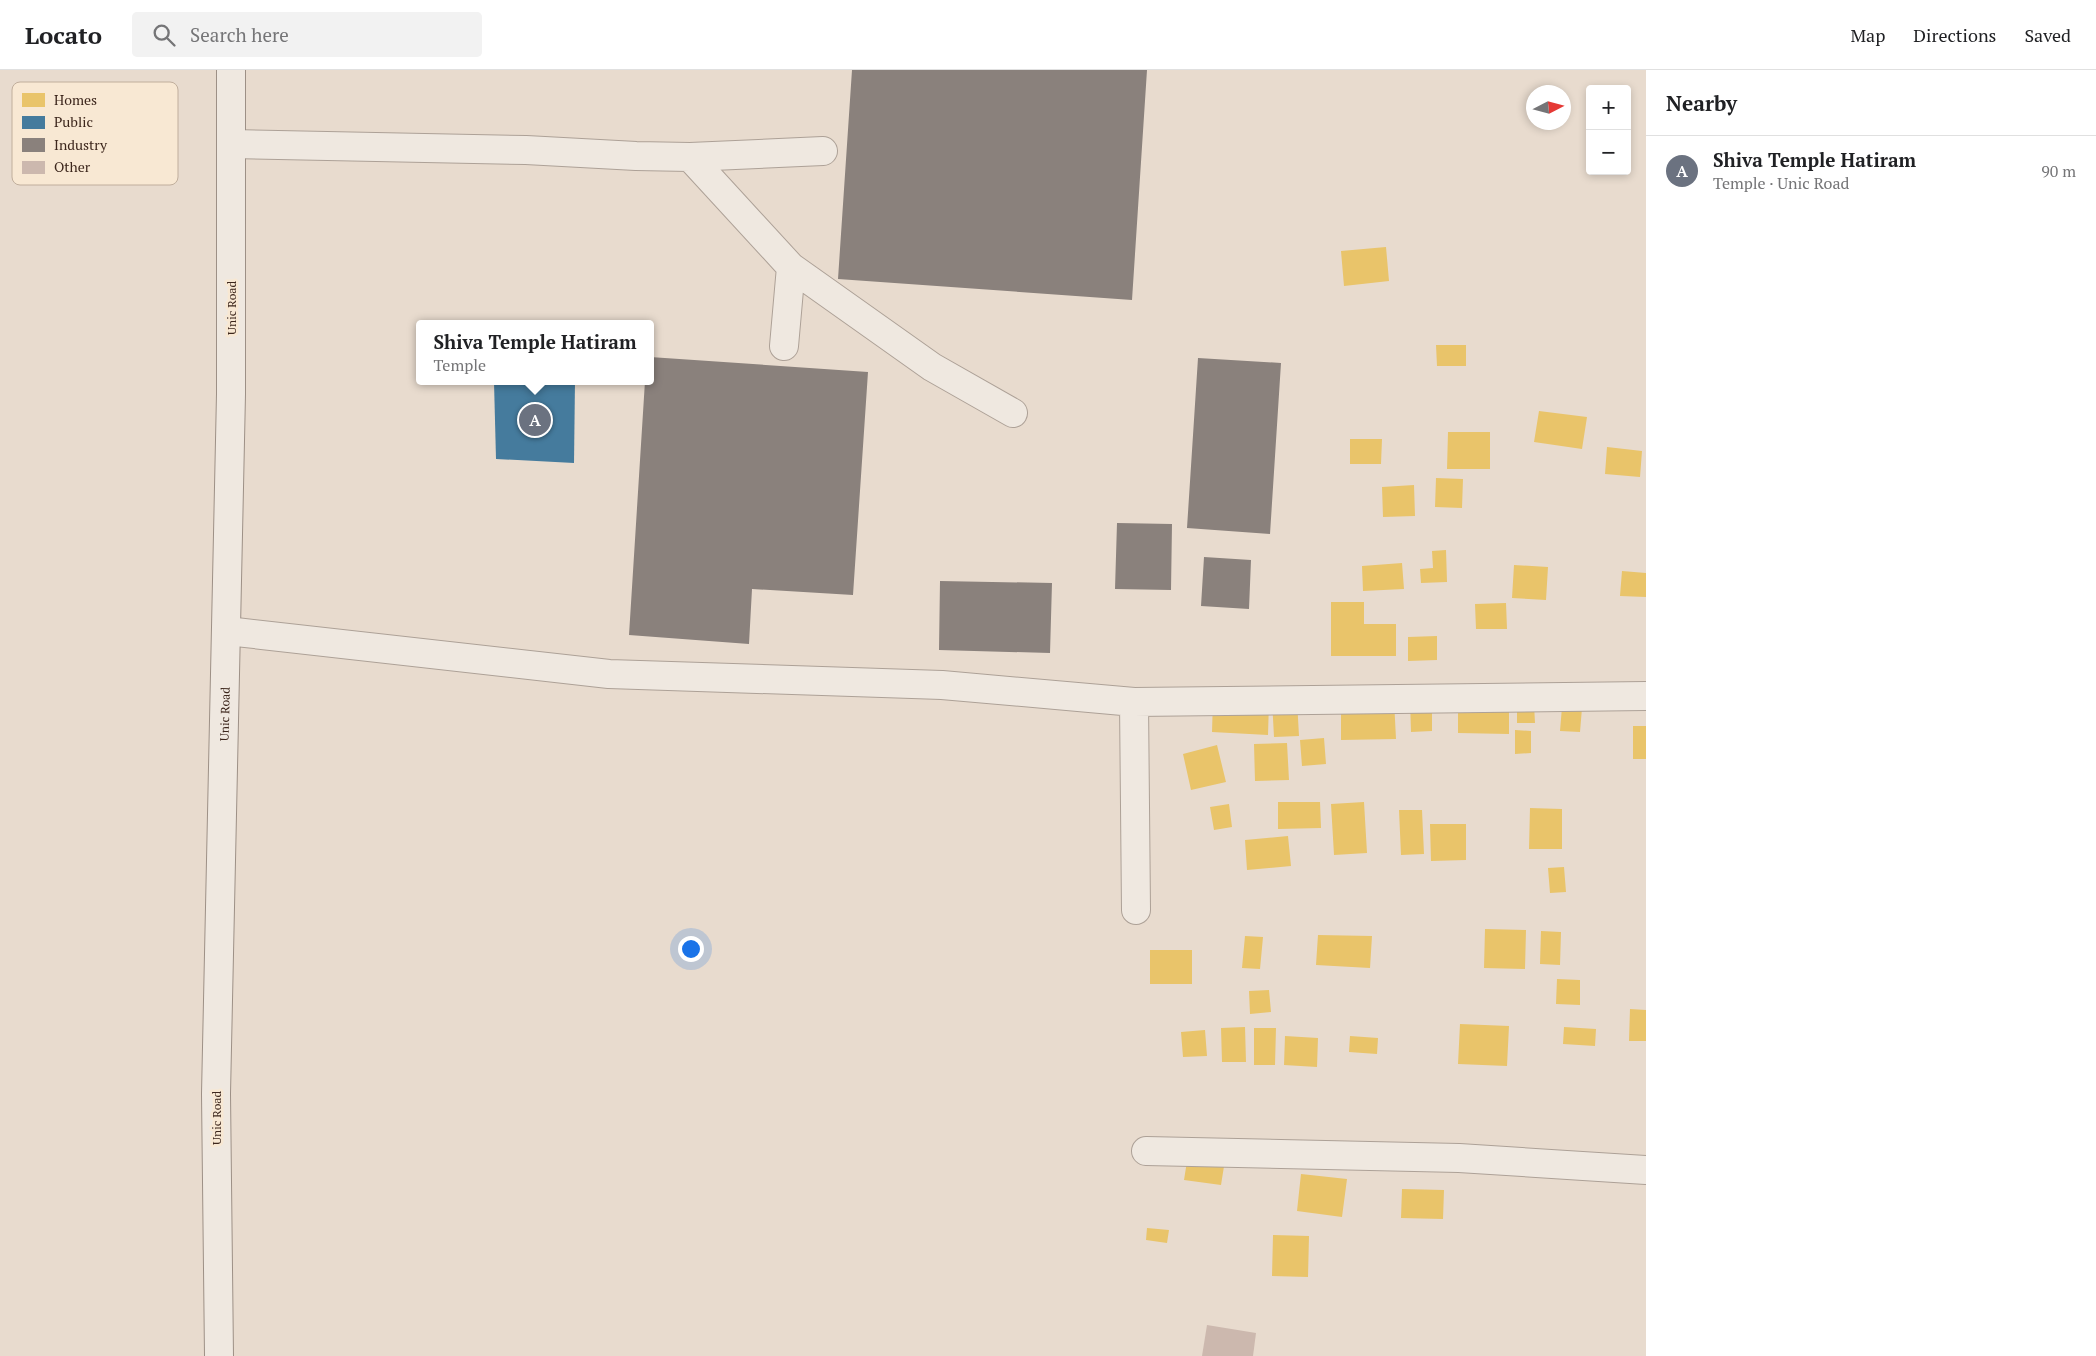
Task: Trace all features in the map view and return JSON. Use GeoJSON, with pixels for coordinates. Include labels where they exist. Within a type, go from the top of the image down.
{"type":"FeatureCollection","features":[{"type":"Feature","properties":{"kind":"street","name":"Unic Road"},"geometry":{"type":"LineString","coordinates":[[219,1356],[216,1094],[231,394],[231,70]]}},
{"type":"Feature","properties":{"kind":"street"},"geometry":{"type":"LineString","coordinates":[[231,144],[526,150],[690,157],[823,151]]}},
{"type":"Feature","properties":{"kind":"street"},"geometry":{"type":"LineString","coordinates":[[690,157],[791,267],[932,367],[1013,414]]}},
{"type":"Feature","properties":{"kind":"street"},"geometry":{"type":"LineString","coordinates":[[784,346],[791,267]]}},
{"type":"Feature","properties":{"kind":"street"},"geometry":{"type":"LineString","coordinates":[[227,631],[609,674],[942,685],[1134,702],[1646,696]]}},
{"type":"Feature","properties":{"kind":"street"},"geometry":{"type":"LineString","coordinates":[[1134,702],[1136,910]]}},
{"type":"Feature","properties":{"kind":"street"},"geometry":{"type":"LineString","coordinates":[[1146,1151],[1459,1158],[1646,1170]]}},
{"type":"Feature","properties":{"kind":"building: Homes"},"geometry":{"type":"Polygon","coordinates":[[[1386,247],[1389,281],[1344,286],[1341,251],[1386,247]]]}},
{"type":"Feature","properties":{"kind":"building: Homes"},"geometry":{"type":"Polygon","coordinates":[[[1436,345],[1466,345],[1466,366],[1437,366],[1436,345]]]}},
{"type":"Feature","properties":{"kind":"building: Homes"},"geometry":{"type":"Polygon","coordinates":[[[1539,411],[1587,417],[1582,449],[1534,442],[1539,411]]]}},
{"type":"Feature","properties":{"kind":"building: Homes"},"geometry":{"type":"Polygon","coordinates":[[[1448,432],[1490,432],[1490,469],[1447,469],[1448,432]]]}},
{"type":"Feature","properties":{"kind":"building: Homes"},"geometry":{"type":"Polygon","coordinates":[[[1350,439],[1382,439],[1381,464],[1350,464],[1350,439]]]}},
{"type":"Feature","properties":{"kind":"building: Homes"},"geometry":{"type":"Polygon","coordinates":[[[1607,447],[1642,451],[1640,477],[1605,474],[1607,447]]]}},
{"type":"Feature","properties":{"kind":"building: Homes"},"geometry":{"type":"Polygon","coordinates":[[[1436,478],[1463,479],[1462,508],[1435,507],[1436,478]]]}},
{"type":"Feature","properties":{"kind":"building: Homes"},"geometry":{"type":"Polygon","coordinates":[[[1414,485],[1415,516],[1383,517],[1382,487],[1414,485]]]}},
{"type":"Feature","properties":{"kind":"building: Homes"},"geometry":{"type":"Polygon","coordinates":[[[1446,550],[1447,582],[1421,583],[1420,569],[1433,568],[1432,551],[1446,550]]]}},
{"type":"Feature","properties":{"kind":"building: Homes"},"geometry":{"type":"Polygon","coordinates":[[[1402,563],[1404,589],[1363,591],[1362,566],[1402,563]]]}},
{"type":"Feature","properties":{"kind":"building: Homes"},"geometry":{"type":"Polygon","coordinates":[[[1514,565],[1548,567],[1546,600],[1512,598],[1514,565]]]}},
{"type":"Feature","properties":{"kind":"building: Homes"},"geometry":{"type":"Polygon","coordinates":[[[1622,571],[1646,573],[1646,597],[1620,596],[1622,571]]]}},
{"type":"Feature","properties":{"kind":"building: Homes"},"geometry":{"type":"Polygon","coordinates":[[[1331,602],[1364,602],[1364,624],[1396,624],[1396,656],[1331,656],[1331,602]]]}},
{"type":"Feature","properties":{"kind":"building: Homes"},"geometry":{"type":"Polygon","coordinates":[[[1506,603],[1507,629],[1476,629],[1475,604],[1506,603]]]}},
{"type":"Feature","properties":{"kind":"building: Homes"},"geometry":{"type":"Polygon","coordinates":[[[1437,636],[1437,660],[1408,661],[1408,637],[1437,636]]]}},
{"type":"Feature","properties":{"kind":"building: Homes"},"geometry":{"type":"Polygon","coordinates":[[[1213,698],[1269,701],[1268,735],[1212,732],[1213,698]]]}},
{"type":"Feature","properties":{"kind":"building: Homes"},"geometry":{"type":"Polygon","coordinates":[[[1432,699],[1432,731],[1411,732],[1410,700],[1432,699]]]}},
{"type":"Feature","properties":{"kind":"building: Homes"},"geometry":{"type":"Polygon","coordinates":[[[1272,700],[1297,700],[1299,736],[1274,737],[1272,700]]]}},
{"type":"Feature","properties":{"kind":"building: Homes"},"geometry":{"type":"Polygon","coordinates":[[[1394,700],[1396,739],[1341,740],[1341,701],[1394,700]]]}},
{"type":"Feature","properties":{"kind":"building: Homes"},"geometry":{"type":"Polygon","coordinates":[[[1458,700],[1509,701],[1509,734],[1458,733],[1458,700]]]}},
{"type":"Feature","properties":{"kind":"building: Homes"},"geometry":{"type":"Polygon","coordinates":[[[1534,704],[1535,723],[1517,723],[1517,705],[1534,704]]]}},
{"type":"Feature","properties":{"kind":"building: Homes"},"geometry":{"type":"Polygon","coordinates":[[[1562,707],[1582,708],[1580,732],[1560,731],[1562,707]]]}},
{"type":"Feature","properties":{"kind":"building: Homes"},"geometry":{"type":"Polygon","coordinates":[[[1633,726],[1646,726],[1646,759],[1633,759],[1633,726]]]}},
{"type":"Feature","properties":{"kind":"building: Homes"},"geometry":{"type":"Polygon","coordinates":[[[1515,730],[1531,731],[1531,753],[1515,754],[1515,730]]]}},
{"type":"Feature","properties":{"kind":"building: Homes"},"geometry":{"type":"Polygon","coordinates":[[[1324,738],[1326,764],[1302,766],[1300,740],[1324,738]]]}},
{"type":"Feature","properties":{"kind":"building: Homes"},"geometry":{"type":"Polygon","coordinates":[[[1287,743],[1289,780],[1255,781],[1254,744],[1287,743]]]}},
{"type":"Feature","properties":{"kind":"building: Homes"},"geometry":{"type":"Polygon","coordinates":[[[1217,745],[1226,782],[1191,790],[1183,754],[1217,745]]]}},
{"type":"Feature","properties":{"kind":"building: Homes"},"geometry":{"type":"Polygon","coordinates":[[[1278,802],[1320,802],[1321,828],[1278,829],[1278,802]]]}},
{"type":"Feature","properties":{"kind":"building: Homes"},"geometry":{"type":"Polygon","coordinates":[[[1364,802],[1367,853],[1334,855],[1331,804],[1364,802]]]}},
{"type":"Feature","properties":{"kind":"building: Homes"},"geometry":{"type":"Polygon","coordinates":[[[1229,804],[1232,827],[1214,830],[1210,807],[1229,804]]]}},
{"type":"Feature","properties":{"kind":"building: Homes"},"geometry":{"type":"Polygon","coordinates":[[[1530,808],[1562,809],[1562,849],[1529,849],[1530,808]]]}},
{"type":"Feature","properties":{"kind":"building: Homes"},"geometry":{"type":"Polygon","coordinates":[[[1399,810],[1422,810],[1424,854],[1401,855],[1399,810]]]}},
{"type":"Feature","properties":{"kind":"building: Homes"},"geometry":{"type":"Polygon","coordinates":[[[1430,824],[1466,824],[1466,860],[1431,861],[1430,824]]]}},
{"type":"Feature","properties":{"kind":"building: Homes"},"geometry":{"type":"Polygon","coordinates":[[[1288,836],[1291,866],[1247,870],[1245,840],[1288,836]]]}},
{"type":"Feature","properties":{"kind":"building: Homes"},"geometry":{"type":"Polygon","coordinates":[[[1564,867],[1566,892],[1550,893],[1548,868],[1564,867]]]}},
{"type":"Feature","properties":{"kind":"building: Homes"},"geometry":{"type":"Polygon","coordinates":[[[1485,929],[1526,930],[1525,969],[1484,968],[1485,929]]]}},
{"type":"Feature","properties":{"kind":"building: Homes"},"geometry":{"type":"Polygon","coordinates":[[[1541,931],[1561,932],[1560,965],[1540,964],[1541,931]]]}},
{"type":"Feature","properties":{"kind":"building: Homes"},"geometry":{"type":"Polygon","coordinates":[[[1318,935],[1372,936],[1370,968],[1316,965],[1318,935]]]}},
{"type":"Feature","properties":{"kind":"building: Homes"},"geometry":{"type":"Polygon","coordinates":[[[1245,936],[1263,937],[1260,969],[1242,968],[1245,936]]]}},
{"type":"Feature","properties":{"kind":"building: Homes"},"geometry":{"type":"Polygon","coordinates":[[[1150,950],[1192,950],[1192,984],[1150,984],[1150,950]]]}},
{"type":"Feature","properties":{"kind":"building: Homes"},"geometry":{"type":"Polygon","coordinates":[[[1557,979],[1580,980],[1580,1005],[1556,1004],[1557,979]]]}},
{"type":"Feature","properties":{"kind":"building: Homes"},"geometry":{"type":"Polygon","coordinates":[[[1269,990],[1271,1012],[1250,1014],[1249,991],[1269,990]]]}},
{"type":"Feature","properties":{"kind":"building: Homes"},"geometry":{"type":"Polygon","coordinates":[[[1630,1009],[1646,1010],[1646,1041],[1629,1041],[1630,1009]]]}},
{"type":"Feature","properties":{"kind":"building: Homes"},"geometry":{"type":"Polygon","coordinates":[[[1460,1024],[1509,1026],[1507,1066],[1458,1064],[1460,1024]]]}},
{"type":"Feature","properties":{"kind":"building: Homes"},"geometry":{"type":"Polygon","coordinates":[[[1245,1027],[1246,1062],[1222,1062],[1221,1028],[1245,1027]]]}},
{"type":"Feature","properties":{"kind":"building: Homes"},"geometry":{"type":"Polygon","coordinates":[[[1564,1027],[1596,1029],[1595,1046],[1563,1044],[1564,1027]]]}},
{"type":"Feature","properties":{"kind":"building: Homes"},"geometry":{"type":"Polygon","coordinates":[[[1254,1028],[1276,1028],[1275,1065],[1254,1065],[1254,1028]]]}},
{"type":"Feature","properties":{"kind":"building: Homes"},"geometry":{"type":"Polygon","coordinates":[[[1205,1030],[1207,1056],[1183,1057],[1181,1032],[1205,1030]]]}},
{"type":"Feature","properties":{"kind":"building: Homes"},"geometry":{"type":"Polygon","coordinates":[[[1285,1036],[1318,1038],[1317,1067],[1284,1065],[1285,1036]]]}},
{"type":"Feature","properties":{"kind":"building: Homes"},"geometry":{"type":"Polygon","coordinates":[[[1350,1036],[1378,1038],[1377,1054],[1349,1052],[1350,1036]]]}},
{"type":"Feature","properties":{"kind":"building: Homes"},"geometry":{"type":"Polygon","coordinates":[[[1188,1155],[1225,1160],[1221,1185],[1184,1180],[1188,1155]]]}},
{"type":"Feature","properties":{"kind":"building: Homes"},"geometry":{"type":"Polygon","coordinates":[[[1301,1174],[1347,1179],[1342,1217],[1297,1211],[1301,1174]]]}},
{"type":"Feature","properties":{"kind":"building: Homes"},"geometry":{"type":"Polygon","coordinates":[[[1402,1189],[1444,1190],[1443,1219],[1401,1218],[1402,1189]]]}},
{"type":"Feature","properties":{"kind":"building: Homes"},"geometry":{"type":"Polygon","coordinates":[[[1147,1228],[1169,1230],[1167,1243],[1146,1240],[1147,1228]]]}},
{"type":"Feature","properties":{"kind":"building: Homes"},"geometry":{"type":"Polygon","coordinates":[[[1273,1235],[1309,1236],[1308,1277],[1272,1276],[1273,1235]]]}},
{"type":"Feature","properties":{"kind":"building: Public"},"geometry":{"type":"Polygon","coordinates":[[[494,385],[575,385],[574,463],[496,459],[494,385]]]}},
{"type":"Feature","properties":{"kind":"building: Industry"},"geometry":{"type":"Polygon","coordinates":[[[852,70],[1147,70],[1132,300],[838,279],[852,70]]]}},
{"type":"Feature","properties":{"kind":"building: Industry"},"geometry":{"type":"Polygon","coordinates":[[[654,357],[868,372],[853,595],[752,589],[749,644],[629,635],[645,385],[654,385],[654,357]]]}},
{"type":"Feature","properties":{"kind":"building: Industry"},"geometry":{"type":"Polygon","coordinates":[[[1198,358],[1281,363],[1270,534],[1187,528],[1198,358]]]}},
{"type":"Feature","properties":{"kind":"building: Industry"},"geometry":{"type":"Polygon","coordinates":[[[1117,523],[1172,524],[1171,590],[1115,589],[1117,523]]]}},
{"type":"Feature","properties":{"kind":"building: Industry"},"geometry":{"type":"Polygon","coordinates":[[[1204,557],[1251,560],[1249,609],[1201,606],[1204,557]]]}},
{"type":"Feature","properties":{"kind":"building: Industry"},"geometry":{"type":"Polygon","coordinates":[[[940,581],[1052,583],[1050,653],[939,650],[940,581]]]}},
{"type":"Feature","properties":{"kind":"building: Other"},"geometry":{"type":"Polygon","coordinates":[[[1207,1325],[1256,1333],[1253,1356],[1202,1356],[1207,1325]]]}},
{"type":"Feature","properties":{"kind":"place","name":"Shiva Temple Hatiram"},"geometry":{"type":"Point","coordinates":[535,420]}}]}
